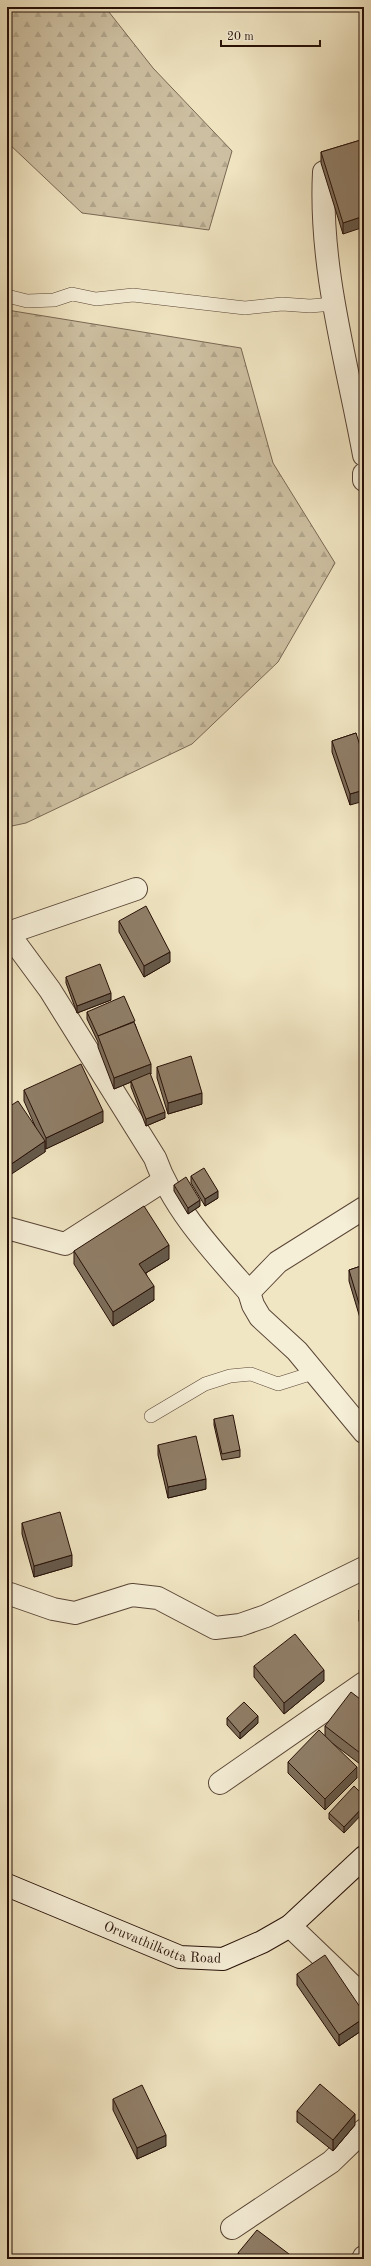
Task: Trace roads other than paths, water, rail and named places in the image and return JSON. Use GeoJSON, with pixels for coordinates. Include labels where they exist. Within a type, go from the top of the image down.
{"type":"FeatureCollection","features":[{"type":"Feature","properties":{"kind":"street"},"geometry":{"type":"LineString","coordinates":[[324,172],[325,239],[333,304],[352,388],[364,455]]}},
{"type":"Feature","properties":{"kind":"street"},"geometry":{"type":"LineString","coordinates":[[364,474],[364,480]]}},
{"type":"Feature","properties":{"kind":"street"},"geometry":{"type":"LineString","coordinates":[[136,889],[8,933],[50,990],[155,1158],[163,1181],[211,1249],[249,1292],[252,1305],[260,1317],[297,1351],[316,1372],[364,1432]]}},
{"type":"Feature","properties":{"kind":"street"},"geometry":{"type":"LineString","coordinates":[[7,1228],[65,1244],[163,1181]]}},
{"type":"Feature","properties":{"kind":"street"},"geometry":{"type":"LineString","coordinates":[[249,1292],[278,1262],[364,1208]]}},
{"type":"Feature","properties":{"kind":"street"},"geometry":{"type":"LineString","coordinates":[[7,1595],[10,1594],[53,1609],[76,1614],[132,1595],[158,1598],[215,1628],[240,1625],[266,1616],[364,1568]]}},
{"type":"Feature","properties":{"kind":"street"},"geometry":{"type":"LineString","coordinates":[[220,1783],[364,1683]]}},
{"type":"Feature","properties":{"kind":"street","name":"Oruvathilkotta Road"},"geometry":{"type":"LineString","coordinates":[[8,1888],[180,1957],[223,1959],[262,1942],[290,1926],[364,1857]]}},
{"type":"Feature","properties":{"kind":"street"},"geometry":{"type":"LineString","coordinates":[[290,1926],[364,1997]]}},
{"type":"Feature","properties":{"kind":"street"},"geometry":{"type":"LineString","coordinates":[[232,2228],[331,2162],[364,2130]]}},
{"type":"Feature","properties":{"kind":"lane"},"geometry":{"type":"LineString","coordinates":[[7,296],[27,301],[54,300],[72,294],[96,299],[133,295],[246,308],[282,304],[310,306],[333,304]]}},
{"type":"Feature","properties":{"kind":"lane"},"geometry":{"type":"LineString","coordinates":[[152,1416],[205,1384],[230,1376],[251,1374],[278,1384],[316,1372]]}}]}
